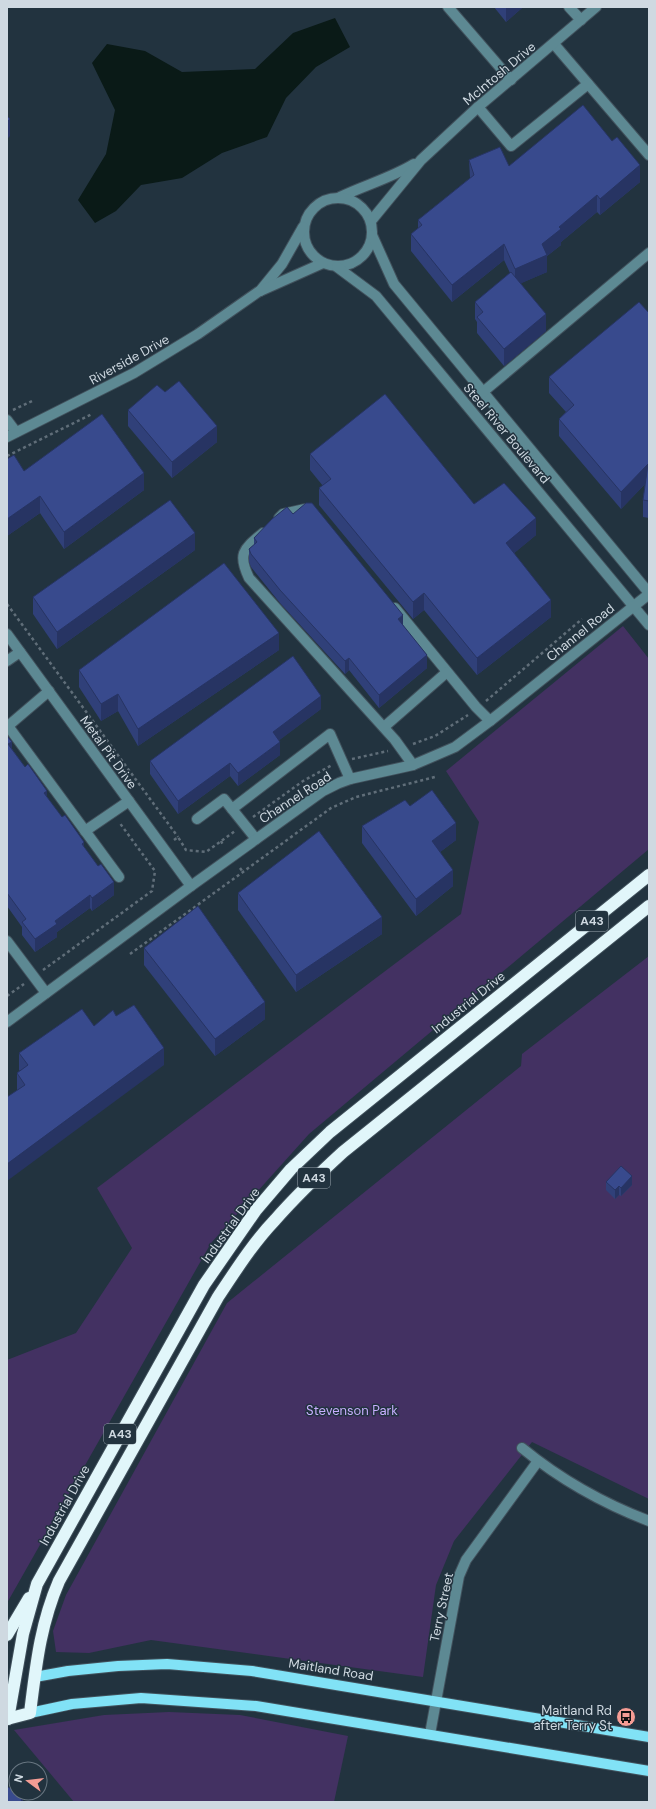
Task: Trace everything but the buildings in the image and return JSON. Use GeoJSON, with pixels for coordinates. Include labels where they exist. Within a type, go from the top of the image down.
{"type":"FeatureCollection","features":[{"type":"Feature","properties":{"kind":"highway","name":"Industrial Drive"},"geometry":{"type":"LineString","coordinates":[[7,1719],[11,1683],[37,1584],[204,1284],[256,1210],[291,1169],[330,1132],[649,875]]}},
{"type":"Feature","properties":{"kind":"highway","name":"A43"},"geometry":{"type":"LineString","coordinates":[[7,1719],[30,1713],[42,1626],[48,1604],[59,1581],[218,1296],[246,1256],[292,1200],[343,1152],[649,906]]}},
{"type":"Feature","properties":{"kind":"highway","name":"A43"},"geometry":{"type":"LineString","coordinates":[[7,1634],[37,1584]]}},
{"type":"Feature","properties":{"kind":"highway","name":"Maitland Road"},"geometry":{"type":"LineString","coordinates":[[11,1683],[35,1677]]}},
{"type":"Feature","properties":{"kind":"main road","name":"Maitland Road"},"geometry":{"type":"LineString","coordinates":[[35,1677],[68,1671],[118,1666],[167,1664],[207,1666],[252,1671],[649,1737]]}},
{"type":"Feature","properties":{"kind":"main road"},"geometry":{"type":"LineString","coordinates":[[30,1713],[72,1704],[141,1698],[256,1706],[649,1771]]}},
{"type":"Feature","properties":{"kind":"street"},"geometry":{"type":"LineString","coordinates":[[448,7],[512,80]]}},
{"type":"Feature","properties":{"kind":"street"},"geometry":{"type":"LineString","coordinates":[[569,7],[581,20]]}},
{"type":"Feature","properties":{"kind":"street","name":"McIntosh Drive"},"geometry":{"type":"LineString","coordinates":[[371,221],[421,160],[478,107],[512,80],[596,7]]}},
{"type":"Feature","properties":{"kind":"street"},"geometry":{"type":"LineString","coordinates":[[554,44],[649,155]]}},
{"type":"Feature","properties":{"kind":"street"},"geometry":{"type":"LineString","coordinates":[[478,107],[512,146],[588,84]]}},
{"type":"Feature","properties":{"kind":"street","name":"McIntosh Drive"},"geometry":{"type":"LineString","coordinates":[[340,197],[360,187],[397,174],[421,160]]}},
{"type":"Feature","properties":{"kind":"street"},"geometry":{"type":"LineString","coordinates":[[340,197],[354,200],[364,209],[371,221],[372,235],[368,248],[360,258],[351,264],[337,267],[323,264],[311,254],[304,241],[303,227],[307,215],[315,205],[327,198],[340,197]]}},
{"type":"Feature","properties":{"kind":"street","name":"Riverside Drive"},"geometry":{"type":"LineString","coordinates":[[258,292],[282,264],[303,227]]}},
{"type":"Feature","properties":{"kind":"street","name":"Steel River Boulevard"},"geometry":{"type":"LineString","coordinates":[[372,235],[394,284],[649,593]]}},
{"type":"Feature","properties":{"kind":"street"},"geometry":{"type":"LineString","coordinates":[[483,392],[649,253]]}},
{"type":"Feature","properties":{"kind":"street","name":"Riverside Drive"},"geometry":{"type":"LineString","coordinates":[[11,435],[134,373],[198,334],[258,292],[289,280],[323,264]]}},
{"type":"Feature","properties":{"kind":"street","name":"Steel River Boulevard"},"geometry":{"type":"LineString","coordinates":[[337,267],[376,296],[649,625]]}},
{"type":"Feature","properties":{"kind":"street"},"geometry":{"type":"LineString","coordinates":[[7,420],[11,435]]}},
{"type":"Feature","properties":{"kind":"street"},"geometry":{"type":"LineString","coordinates":[[320,516],[315,510],[305,509],[283,514],[248,545],[242,557],[244,568],[249,578],[384,727],[413,765]]}},
{"type":"Feature","properties":{"kind":"street","name":"Channel Road"},"geometry":{"type":"LineString","coordinates":[[7,1022],[191,886],[323,791],[350,779],[413,765],[455,747],[490,721],[649,593]]}},
{"type":"Feature","properties":{"kind":"street"},"geometry":{"type":"LineString","coordinates":[[388,600],[477,708],[490,721]]}},
{"type":"Feature","properties":{"kind":"street","name":"Metal Pit Drive"},"geometry":{"type":"LineString","coordinates":[[7,634],[191,886]]}},
{"type":"Feature","properties":{"kind":"street"},"geometry":{"type":"LineString","coordinates":[[7,661],[20,652]]}},
{"type":"Feature","properties":{"kind":"street"},"geometry":{"type":"LineString","coordinates":[[384,727],[447,672]]}},
{"type":"Feature","properties":{"kind":"street"},"geometry":{"type":"LineString","coordinates":[[49,691],[8,726],[119,877]]}},
{"type":"Feature","properties":{"kind":"street"},"geometry":{"type":"LineString","coordinates":[[232,808],[330,734],[350,779]]}},
{"type":"Feature","properties":{"kind":"street"},"geometry":{"type":"LineString","coordinates":[[197,819],[224,799],[256,839]]}},
{"type":"Feature","properties":{"kind":"street"},"geometry":{"type":"LineString","coordinates":[[85,831],[129,801]]}},
{"type":"Feature","properties":{"kind":"street"},"geometry":{"type":"LineString","coordinates":[[7,941],[46,994]]}},
{"type":"Feature","properties":{"kind":"street"},"geometry":{"type":"LineString","coordinates":[[522,1448],[577,1488],[617,1509],[649,1521]]}},
{"type":"Feature","properties":{"kind":"street","name":"Terry Street"},"geometry":{"type":"LineString","coordinates":[[430,1734],[459,1576],[466,1560],[538,1461]]}},
{"type":"Feature","properties":{"kind":"path"},"geometry":{"type":"LineString","coordinates":[[7,413],[32,402]]}},
{"type":"Feature","properties":{"kind":"path"},"geometry":{"type":"LineString","coordinates":[[7,456],[92,414]]}},
{"type":"Feature","properties":{"kind":"path"},"geometry":{"type":"LineString","coordinates":[[7,604],[186,850],[206,852],[303,781],[320,771],[342,762],[400,748],[435,736],[477,708],[582,619]]}},
{"type":"Feature","properties":{"kind":"path"},"geometry":{"type":"LineString","coordinates":[[130,954],[331,808],[356,797],[435,777]]}},
{"type":"Feature","properties":{"kind":"path"},"geometry":{"type":"LineString","coordinates":[[7,996],[152,891],[155,871],[112,812]]}},
{"type":"Feature","properties":{"kind":"path"},"geometry":{"type":"LineString","coordinates":[[174,840],[178,837]]}},
{"type":"Feature","properties":{"kind":"path"},"geometry":{"type":"LineString","coordinates":[[221,841],[223,845]]}},
{"type":"Feature","properties":{"kind":"path"},"geometry":{"type":"LineString","coordinates":[[240,868],[243,872]]}},
{"type":"Feature","properties":{"kind":"green space"},"geometry":{"type":"Polygon","coordinates":[[[623,626],[649,659],[649,849],[309,1134],[211,1243],[7,1603],[7,1360],[76,1333],[132,1248],[97,1188],[461,914],[479,822],[446,771],[623,626]]]}},
{"type":"Feature","properties":{"kind":"green space","name":"Stevenson Park"},"geometry":{"type":"Polygon","coordinates":[[[649,956],[649,1499],[532,1442],[454,1541],[436,1585],[423,1677],[151,1640],[89,1653],[56,1652],[53,1631],[66,1595],[227,1303],[521,1066],[522,1054],[649,956]]]}},
{"type":"Feature","properties":{"kind":"green space"},"geometry":{"type":"Polygon","coordinates":[[[169,1712],[240,1715],[348,1736],[334,1802],[74,1802],[48,1771],[48,1761],[40,1761],[14,1730],[104,1715],[169,1712]]]}},
{"type":"Feature","properties":{"kind":"shaded area"},"geometry":{"type":"Polygon","coordinates":[[[335,18],[350,47],[316,67],[286,98],[267,137],[222,153],[182,178],[141,185],[116,211],[95,223],[78,200],[106,154],[115,110],[92,63],[107,44],[145,51],[182,72],[255,69],[293,33],[335,18]]]}},
{"type":"Feature","properties":{"kind":"place","name":"Maitland Rd after Terry St"},"geometry":{"type":"Point","coordinates":[626,1717]}}]}
